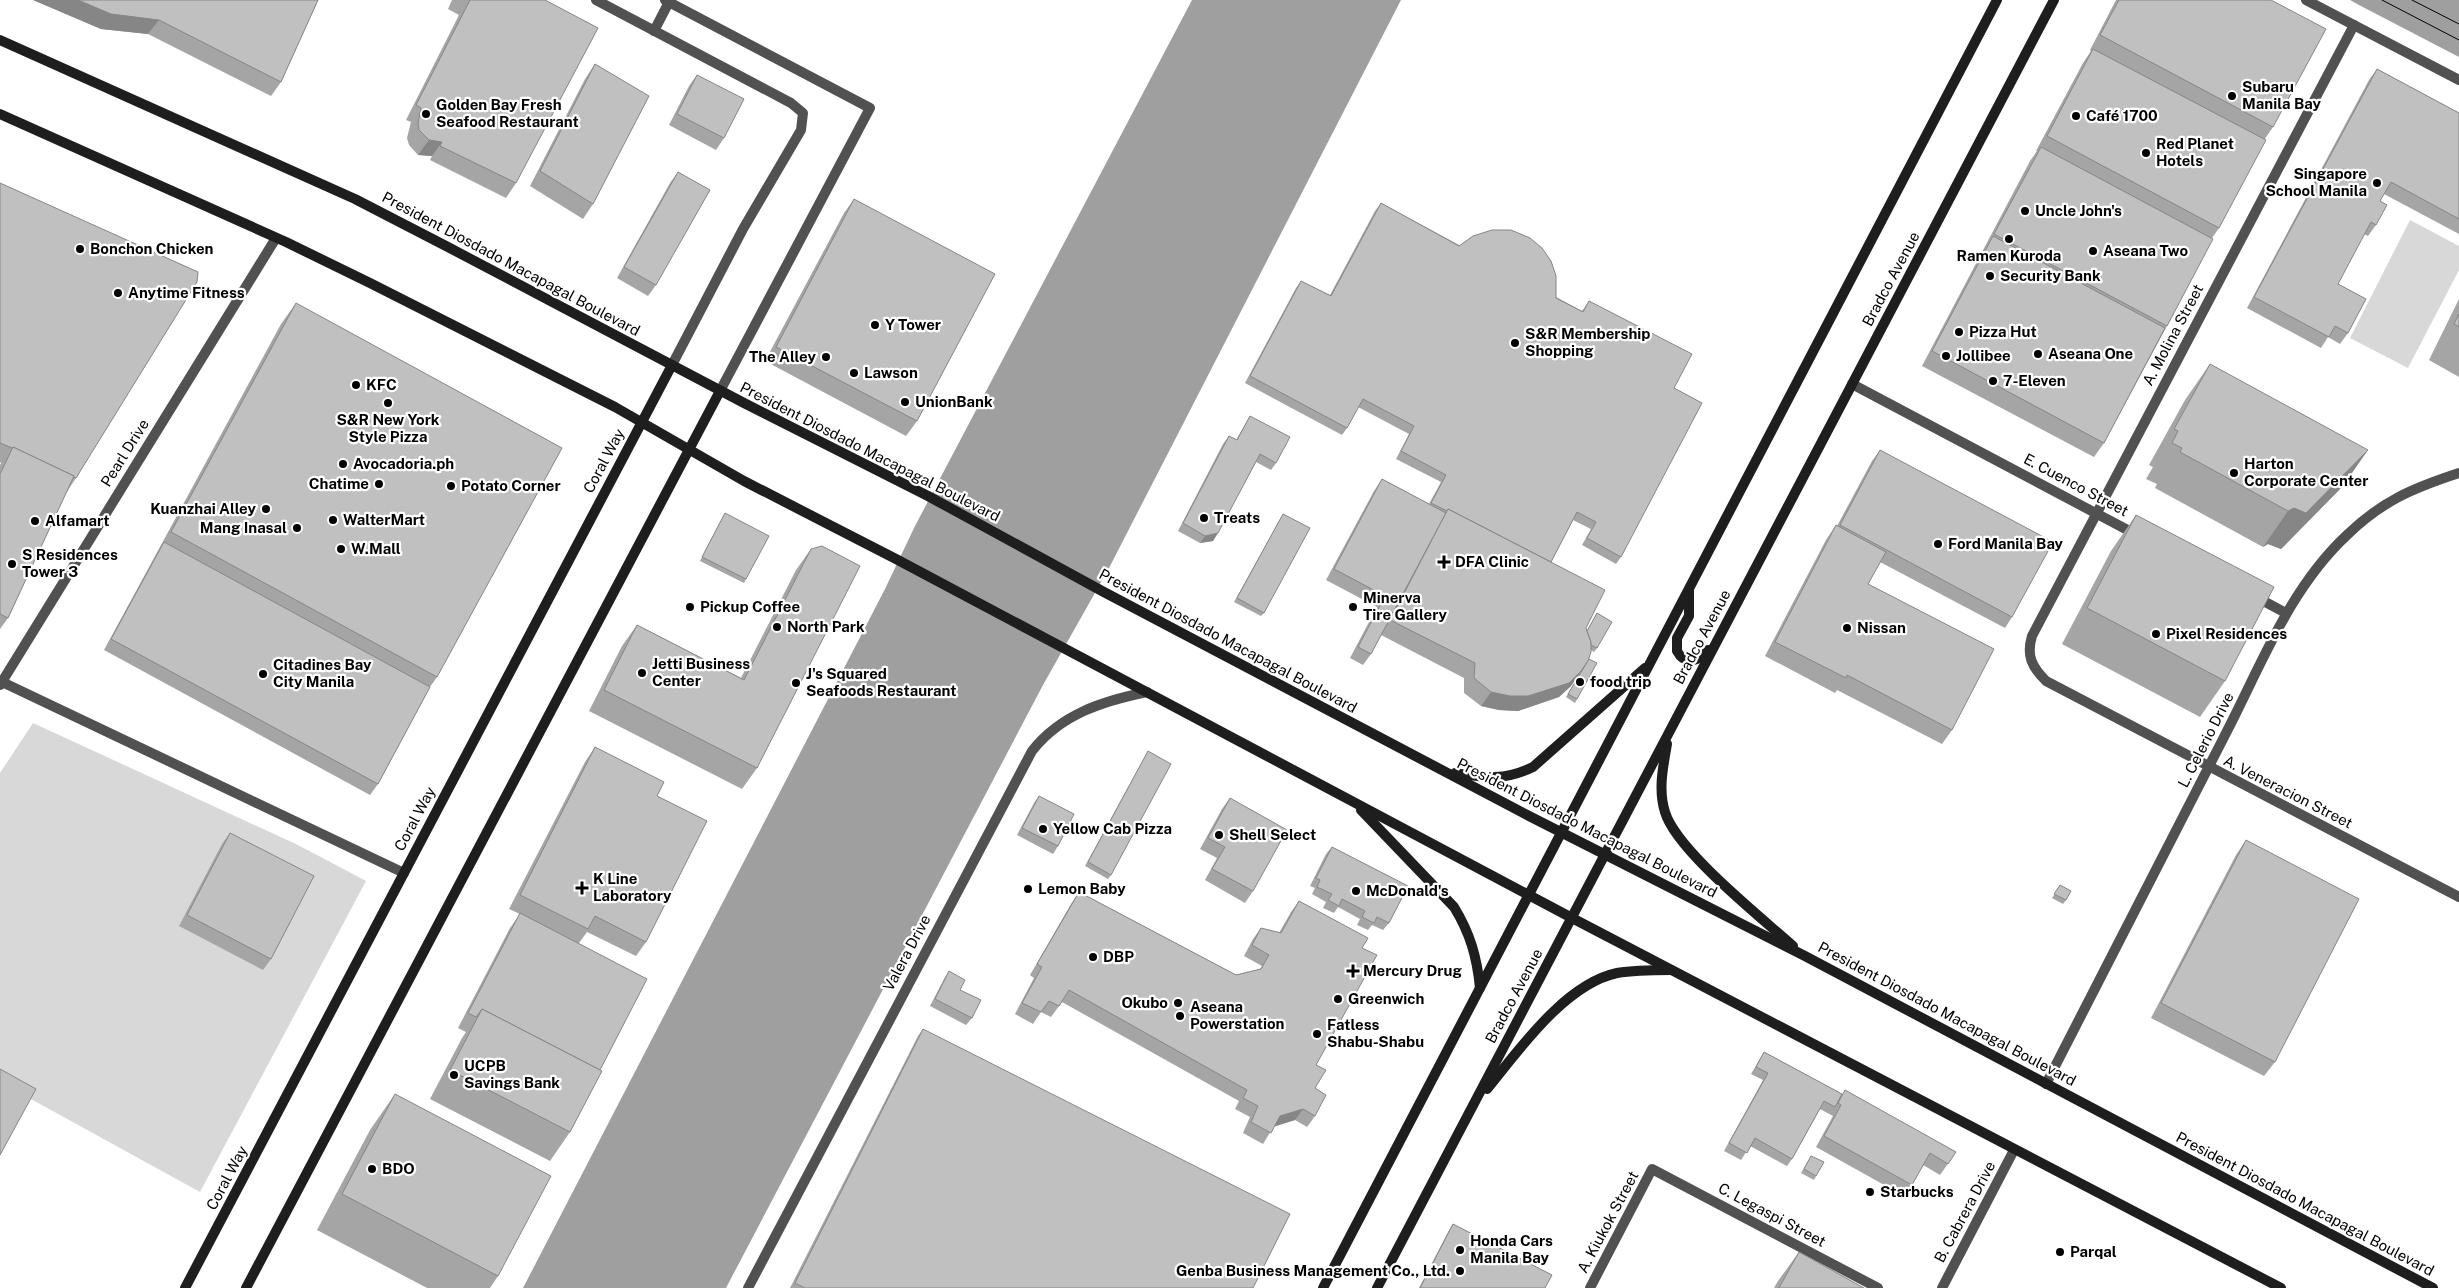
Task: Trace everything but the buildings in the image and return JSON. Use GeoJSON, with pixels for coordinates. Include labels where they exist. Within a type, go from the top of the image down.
{"type":"FeatureCollection","features":[{"type":"Feature","properties":{"kind":"main road"},"geometry":{"type":"LineString","coordinates":[[1324,1288],[1997,0]]}},
{"type":"Feature","properties":{"kind":"main road","name":"Bradco Avenue"},"geometry":{"type":"LineString","coordinates":[[1378,1288],[2054,0]]}},
{"type":"Feature","properties":{"kind":"main road","name":"President Diosdado Macapagal Boulevard"},"geometry":{"type":"LineString","coordinates":[[0,40],[355,199],[720,391],[928,496],[1102,591],[1561,832],[1803,955],[2433,1288]]}},
{"type":"Feature","properties":{"kind":"main road"},"geometry":{"type":"LineString","coordinates":[[0,114],[276,238],[466,331],[641,422],[744,481],[896,559],[1572,918],[2282,1288]]}},
{"type":"Feature","properties":{"kind":"main road","name":"Coral Way"},"geometry":{"type":"LineString","coordinates":[[185,1288],[672,365]]}},
{"type":"Feature","properties":{"kind":"main road"},"geometry":{"type":"LineString","coordinates":[[246,1288],[720,391]]}},
{"type":"Feature","properties":{"kind":"main road"},"geometry":{"type":"LineString","coordinates":[[1689,590],[1689,616],[1676,642],[1679,656],[1687,660],[1696,660],[1703,656],[1720,635]]}},
{"type":"Feature","properties":{"kind":"main road"},"geometry":{"type":"LineString","coordinates":[[1446,772],[1498,778],[1520,773],[1533,767],[1650,664]]}},
{"type":"Feature","properties":{"kind":"main road"},"geometry":{"type":"LineString","coordinates":[[1669,732],[1661,784],[1662,798],[1669,823],[1682,841],[1705,865],[1803,955]]}},
{"type":"Feature","properties":{"kind":"main road"},"geometry":{"type":"LineString","coordinates":[[1354,802],[1454,907],[1466,926],[1473,945],[1478,963],[1480,989]]}},
{"type":"Feature","properties":{"kind":"main road"},"geometry":{"type":"LineString","coordinates":[[1473,1107],[1535,1032],[1576,992],[1593,982],[1616,974],[1640,970],[1673,970]]}},
{"type":"Feature","properties":{"kind":"street"},"geometry":{"type":"LineString","coordinates":[[596,0],[791,103],[803,113],[801,130],[743,229],[672,365]]}},
{"type":"Feature","properties":{"kind":"street"},"geometry":{"type":"LineString","coordinates":[[2306,0],[2459,80]]}},
{"type":"Feature","properties":{"kind":"street"},"geometry":{"type":"LineString","coordinates":[[654,31],[668,1],[870,108],[720,391]]}},
{"type":"Feature","properties":{"kind":"street","name":"A. Molina Street"},"geometry":{"type":"LineString","coordinates":[[2031,662],[2029,646],[2032,636],[2354,25]]}},
{"type":"Feature","properties":{"kind":"street","name":"Pearl Drive"},"geometry":{"type":"LineString","coordinates":[[1,683],[276,238]]}},
{"type":"Feature","properties":{"kind":"street","name":"E. Cuenco Street"},"geometry":{"type":"LineString","coordinates":[[1852,384],[2148,540]]}},
{"type":"Feature","properties":{"kind":"street","name":"L. Celerio Drive"},"geometry":{"type":"LineString","coordinates":[[2046,1084],[2286,613],[2318,567],[2346,535],[2380,506],[2420,486],[2459,473]]}},
{"type":"Feature","properties":{"kind":"street"},"geometry":{"type":"LineString","coordinates":[[2243,591],[2286,613]]}},
{"type":"Feature","properties":{"kind":"street","name":"A. Veneracion Street"},"geometry":{"type":"LineString","coordinates":[[2031,662],[2034,669],[2046,681],[2459,897]]}},
{"type":"Feature","properties":{"kind":"street"},"geometry":{"type":"LineString","coordinates":[[1,683],[404,873]]}},
{"type":"Feature","properties":{"kind":"street","name":"Valera Drive"},"geometry":{"type":"LineString","coordinates":[[748,1288],[1032,751],[1052,729],[1081,711],[1117,699],[1147,692]]}},
{"type":"Feature","properties":{"kind":"street","name":"B. Cabrera Drive"},"geometry":{"type":"LineString","coordinates":[[1942,1288],[2014,1150]]}},
{"type":"Feature","properties":{"kind":"street","name":"A. Kiukok Street"},"geometry":{"type":"LineString","coordinates":[[1590,1288],[1652,1169]]}},
{"type":"Feature","properties":{"kind":"street","name":"C. Legaspi Street"},"geometry":{"type":"LineString","coordinates":[[1652,1169],[1878,1288]]}},
{"type":"Feature","properties":{"kind":"shaded area"},"geometry":{"type":"Polygon","coordinates":[[[1192,0],[1401,0],[1109,568],[1043,685],[726,1288],[523,1288],[885,589],[915,526],[1192,0]]]}},
{"type":"Feature","properties":{"kind":"shaded area"},"geometry":{"type":"Polygon","coordinates":[[[2350,0],[2459,0],[2459,57],[2359,5],[2350,0]]]}},
{"type":"Feature","properties":{"kind":"shaded area"},"geometry":{"type":"Polygon","coordinates":[[[2410,220],[2459,246],[2459,270],[2408,368],[2350,338],[2410,220]]]}},
{"type":"Feature","properties":{"kind":"shaded area"},"geometry":{"type":"Polygon","coordinates":[[[33,723],[298,845],[366,881],[200,1192],[0,1082],[0,773],[33,723]]]}},
{"type":"Feature","properties":{"kind":"tram line"},"geometry":{"type":"LineString","coordinates":[[2382,0],[2459,40]]}},
{"type":"Feature","properties":{"kind":"tram line"},"geometry":{"type":"LineString","coordinates":[[2412,0],[2459,24]]}},
{"type":"Feature","properties":{"kind":"place","name":"Subaru Manila Bay"},"geometry":{"type":"Point","coordinates":[2232,96]}},
{"type":"Feature","properties":{"kind":"place","name":"Golden Bay Fresh Seafood Restaurant"},"geometry":{"type":"Point","coordinates":[426,114]}},
{"type":"Feature","properties":{"kind":"place","name":"Café 1700"},"geometry":{"type":"Point","coordinates":[2076,116]}},
{"type":"Feature","properties":{"kind":"place","name":"Red Planet Hotels"},"geometry":{"type":"Point","coordinates":[2146,153]}},
{"type":"Feature","properties":{"kind":"place","name":"Singapore School Manila"},"geometry":{"type":"Point","coordinates":[2377,183]}},
{"type":"Feature","properties":{"kind":"place","name":"Uncle John's"},"geometry":{"type":"Point","coordinates":[2025,211]}},
{"type":"Feature","properties":{"kind":"place","name":"Ramen Kuroda"},"geometry":{"type":"Point","coordinates":[2009,239]}},
{"type":"Feature","properties":{"kind":"place","name":"Bonchon Chicken"},"geometry":{"type":"Point","coordinates":[80,249]}},
{"type":"Feature","properties":{"kind":"place","name":"Aseana Two"},"geometry":{"type":"Point","coordinates":[2093,251]}},
{"type":"Feature","properties":{"kind":"place","name":"Security Bank"},"geometry":{"type":"Point","coordinates":[1990,276]}},
{"type":"Feature","properties":{"kind":"place","name":"Anytime Fitness"},"geometry":{"type":"Point","coordinates":[118,293]}},
{"type":"Feature","properties":{"kind":"place","name":"Y Tower"},"geometry":{"type":"Point","coordinates":[875,325]}},
{"type":"Feature","properties":{"kind":"place","name":"Pizza Hut"},"geometry":{"type":"Point","coordinates":[1959,332]}},
{"type":"Feature","properties":{"kind":"place","name":"S&R Membership Shopping"},"geometry":{"type":"Point","coordinates":[1515,343]}},
{"type":"Feature","properties":{"kind":"place","name":"Aseana One"},"geometry":{"type":"Point","coordinates":[2038,354]}},
{"type":"Feature","properties":{"kind":"place","name":"Jollibee"},"geometry":{"type":"Point","coordinates":[1946,356]}},
{"type":"Feature","properties":{"kind":"place","name":"The Alley"},"geometry":{"type":"Point","coordinates":[826,357]}},
{"type":"Feature","properties":{"kind":"place","name":"Lawson"},"geometry":{"type":"Point","coordinates":[854,373]}},
{"type":"Feature","properties":{"kind":"place","name":"7-Eleven"},"geometry":{"type":"Point","coordinates":[1993,381]}},
{"type":"Feature","properties":{"kind":"place","name":"KFC"},"geometry":{"type":"Point","coordinates":[356,385]}},
{"type":"Feature","properties":{"kind":"place","name":"UnionBank"},"geometry":{"type":"Point","coordinates":[905,402]}},
{"type":"Feature","properties":{"kind":"place","name":"S&R New York Style Pizza"},"geometry":{"type":"Point","coordinates":[388,403]}},
{"type":"Feature","properties":{"kind":"place","name":"Avocadoria.ph"},"geometry":{"type":"Point","coordinates":[343,464]}},
{"type":"Feature","properties":{"kind":"place","name":"Harton Corporate Center"},"geometry":{"type":"Point","coordinates":[2234,473]}},
{"type":"Feature","properties":{"kind":"place","name":"Chatime"},"geometry":{"type":"Point","coordinates":[379,484]}},
{"type":"Feature","properties":{"kind":"place","name":"Potato Corner"},"geometry":{"type":"Point","coordinates":[451,486]}},
{"type":"Feature","properties":{"kind":"place","name":"Kuanzhai Alley"},"geometry":{"type":"Point","coordinates":[266,509]}},
{"type":"Feature","properties":{"kind":"place","name":"Treats"},"geometry":{"type":"Point","coordinates":[1204,518]}},
{"type":"Feature","properties":{"kind":"place","name":"WalterMart"},"geometry":{"type":"Point","coordinates":[333,520]}},
{"type":"Feature","properties":{"kind":"place","name":"Alfamart"},"geometry":{"type":"Point","coordinates":[35,521]}},
{"type":"Feature","properties":{"kind":"place","name":"Mang Inasal"},"geometry":{"type":"Point","coordinates":[297,528]}},
{"type":"Feature","properties":{"kind":"place","name":"Ford Manila Bay"},"geometry":{"type":"Point","coordinates":[1938,544]}},
{"type":"Feature","properties":{"kind":"place","name":"W.Mall"},"geometry":{"type":"Point","coordinates":[341,549]}},
{"type":"Feature","properties":{"kind":"place","name":"DFA Clinic"},"geometry":{"type":"Point","coordinates":[1444,562]}},
{"type":"Feature","properties":{"kind":"place","name":"S Residences Tower 3"},"geometry":{"type":"Point","coordinates":[12,564]}},
{"type":"Feature","properties":{"kind":"place","name":"Pickup Coffee"},"geometry":{"type":"Point","coordinates":[690,607]}},
{"type":"Feature","properties":{"kind":"place","name":"Minerva Tire Gallery"},"geometry":{"type":"Point","coordinates":[1353,607]}},
{"type":"Feature","properties":{"kind":"place","name":"North Park"},"geometry":{"type":"Point","coordinates":[777,627]}},
{"type":"Feature","properties":{"kind":"place","name":"Nissan"},"geometry":{"type":"Point","coordinates":[1847,628]}},
{"type":"Feature","properties":{"kind":"place","name":"Pixel Residences"},"geometry":{"type":"Point","coordinates":[2156,634]}},
{"type":"Feature","properties":{"kind":"place","name":"Jetti Business Center"},"geometry":{"type":"Point","coordinates":[642,673]}},
{"type":"Feature","properties":{"kind":"place","name":"Citadines Bay City Manila"},"geometry":{"type":"Point","coordinates":[263,674]}},
{"type":"Feature","properties":{"kind":"place","name":"food trip"},"geometry":{"type":"Point","coordinates":[1580,682]}},
{"type":"Feature","properties":{"kind":"place","name":"J's Squared Seafoods Restaurant"},"geometry":{"type":"Point","coordinates":[796,683]}},
{"type":"Feature","properties":{"kind":"place","name":"Yellow Cab Pizza"},"geometry":{"type":"Point","coordinates":[1043,829]}},
{"type":"Feature","properties":{"kind":"place","name":"Shell Select"},"geometry":{"type":"Point","coordinates":[1219,835]}},
{"type":"Feature","properties":{"kind":"place","name":"K Line Laboratory"},"geometry":{"type":"Point","coordinates":[582,888]}},
{"type":"Feature","properties":{"kind":"place","name":"Lemon Baby"},"geometry":{"type":"Point","coordinates":[1028,889]}},
{"type":"Feature","properties":{"kind":"place","name":"McDonald's"},"geometry":{"type":"Point","coordinates":[1356,891]}},
{"type":"Feature","properties":{"kind":"place","name":"DBP"},"geometry":{"type":"Point","coordinates":[1093,957]}},
{"type":"Feature","properties":{"kind":"place","name":"Mercury Drug"},"geometry":{"type":"Point","coordinates":[1353,971]}},
{"type":"Feature","properties":{"kind":"place","name":"Greenwich"},"geometry":{"type":"Point","coordinates":[1338,999]}},
{"type":"Feature","properties":{"kind":"place","name":"Okubo"},"geometry":{"type":"Point","coordinates":[1178,1003]}},
{"type":"Feature","properties":{"kind":"place","name":"Aseana Powerstation"},"geometry":{"type":"Point","coordinates":[1180,1016]}},
{"type":"Feature","properties":{"kind":"place","name":"Fatless Shabu-Shabu"},"geometry":{"type":"Point","coordinates":[1317,1034]}},
{"type":"Feature","properties":{"kind":"place","name":"UCPB Savings Bank"},"geometry":{"type":"Point","coordinates":[454,1075]}},
{"type":"Feature","properties":{"kind":"place","name":"BDO"},"geometry":{"type":"Point","coordinates":[372,1169]}},
{"type":"Feature","properties":{"kind":"place","name":"Starbucks"},"geometry":{"type":"Point","coordinates":[1870,1192]}},
{"type":"Feature","properties":{"kind":"place","name":"Honda Cars Manila Bay"},"geometry":{"type":"Point","coordinates":[1460,1250]}},
{"type":"Feature","properties":{"kind":"place","name":"Parqal"},"geometry":{"type":"Point","coordinates":[2060,1252]}},
{"type":"Feature","properties":{"kind":"place","name":"Genba Business Management Co., Ltd."},"geometry":{"type":"Point","coordinates":[1460,1271]}}]}
